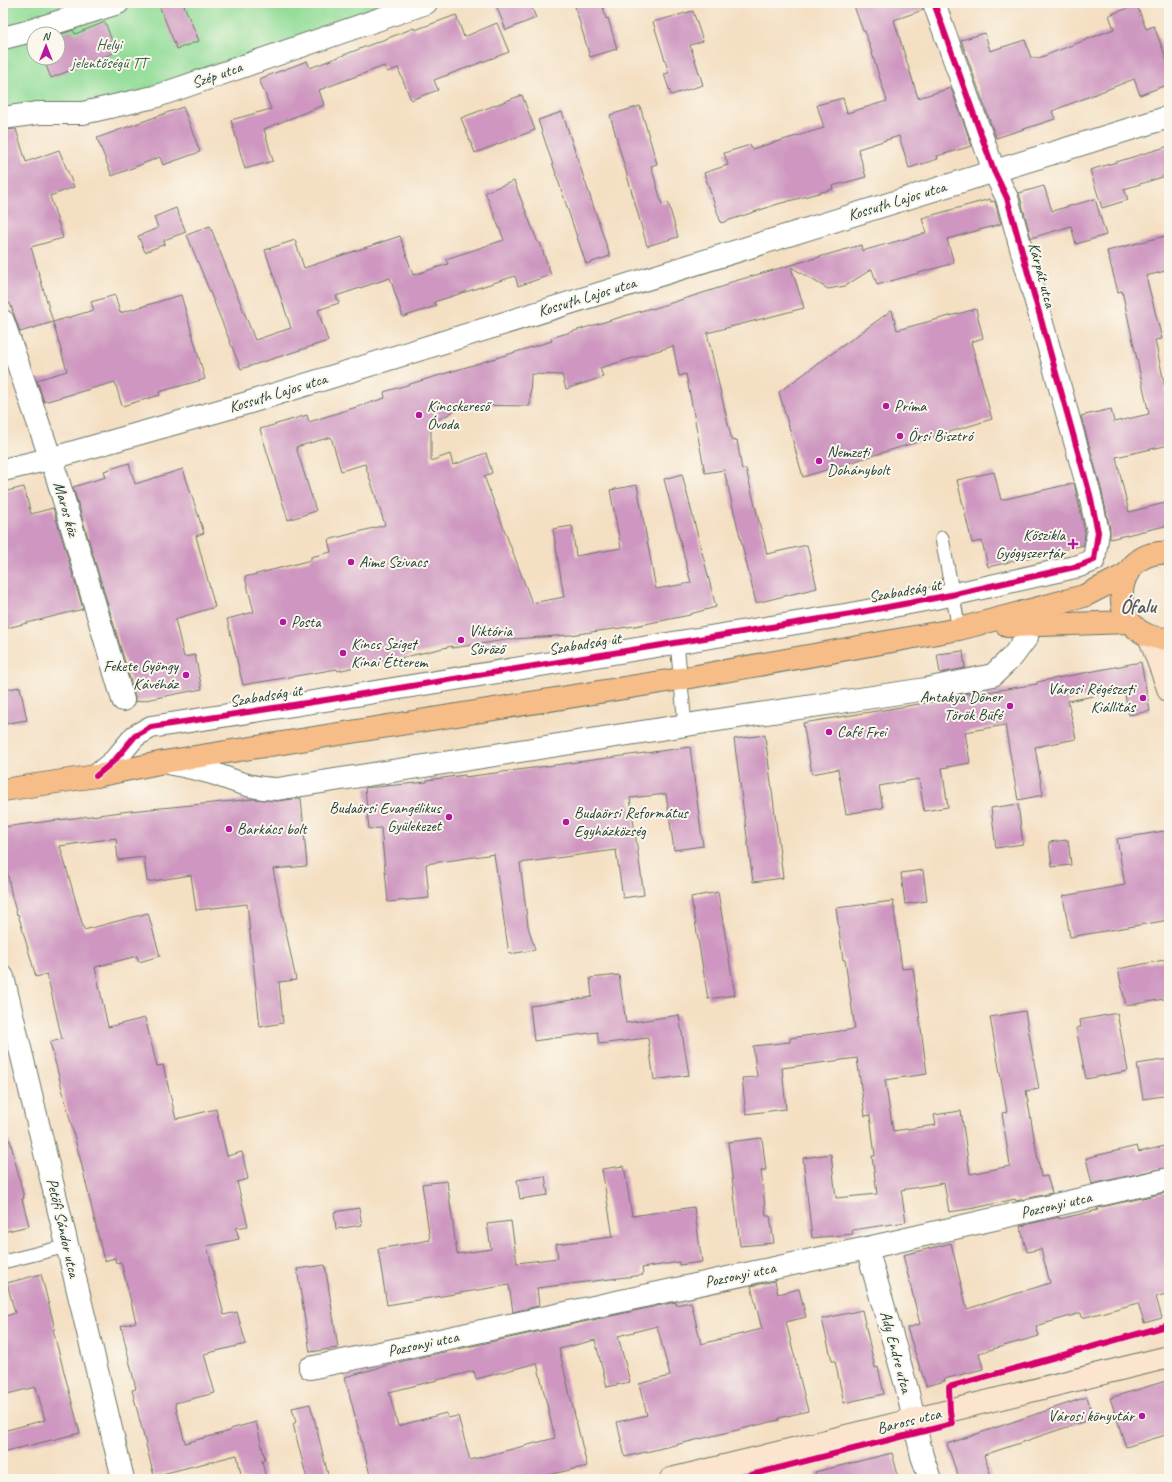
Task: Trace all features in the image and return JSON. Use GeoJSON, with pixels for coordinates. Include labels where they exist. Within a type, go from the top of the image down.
{"type":"FeatureCollection","features":[{"type":"Feature","properties":{"kind":"main road"},"geometry":{"type":"LineString","coordinates":[[1159,638],[1139,630],[1130,622],[1126,615],[1122,598],[1122,590],[1127,574],[1133,566],[1148,556],[1157,553],[1169,553]]}},
{"type":"Feature","properties":{"kind":"main road"},"geometry":{"type":"LineString","coordinates":[[3,790],[96,776],[164,762],[680,678],[959,629],[1084,596],[1127,574]]}},
{"type":"Feature","properties":{"kind":"main road"},"geometry":{"type":"LineString","coordinates":[[959,629],[1027,625],[1130,622]]}},
{"type":"Feature","properties":{"kind":"street"},"geometry":{"type":"LineString","coordinates":[[3,38],[118,3]]}},
{"type":"Feature","properties":{"kind":"street","name":"Szép utca"},"geometry":{"type":"LineString","coordinates":[[3,118],[38,113],[83,113],[154,97],[426,3]]}},
{"type":"Feature","properties":{"kind":"street","name":"Kárpát utca"},"geometry":{"type":"LineString","coordinates":[[934,3],[994,171],[1007,198],[1090,496],[1098,532],[1094,560]]}},
{"type":"Feature","properties":{"kind":"street","name":"Kossuth Lajos utca"},"geometry":{"type":"LineString","coordinates":[[3,470],[49,459],[247,403],[1169,117]]}},
{"type":"Feature","properties":{"kind":"street","name":"Maros köz"},"geometry":{"type":"LineString","coordinates":[[3,321],[49,459],[57,477],[123,700]]}},
{"type":"Feature","properties":{"kind":"street","name":"Szabadság út"},"geometry":{"type":"LineString","coordinates":[[96,776],[115,760],[135,736],[151,727],[677,643],[952,596],[1079,566],[1094,560]]}},
{"type":"Feature","properties":{"kind":"street"},"geometry":{"type":"LineString","coordinates":[[164,762],[192,767],[236,783],[262,789],[278,789],[926,689],[993,675],[1013,656],[1027,637],[1027,625]]}},
{"type":"Feature","properties":{"kind":"street"},"geometry":{"type":"LineString","coordinates":[[1159,638],[1169,691]]}},
{"type":"Feature","properties":{"kind":"street","name":"Petőfi Sándor utca"},"geometry":{"type":"LineString","coordinates":[[3,977],[123,1479]]}},
{"type":"Feature","properties":{"kind":"street","name":"Pozsonyi utca"},"geometry":{"type":"LineString","coordinates":[[310,1368],[867,1248],[1169,1180]]}},
{"type":"Feature","properties":{"kind":"street","name":"Ady Endre utca"},"geometry":{"type":"LineString","coordinates":[[867,1248],[914,1420],[922,1456],[930,1479]]}},
{"type":"Feature","properties":{"kind":"street","name":"Baross utca"},"geometry":{"type":"LineString","coordinates":[[671,1479],[1169,1357]]}},
{"type":"Feature","properties":{"kind":"lane"},"geometry":{"type":"LineString","coordinates":[[942,538],[959,629]]}},
{"type":"Feature","properties":{"kind":"lane"},"geometry":{"type":"LineString","coordinates":[[677,643],[685,725]]}},
{"type":"Feature","properties":{"kind":"lane"},"geometry":{"type":"LineString","coordinates":[[3,1262],[67,1246]]}},
{"type":"Feature","properties":{"kind":"green space","name":"Helyi jelentőségű TT"},"geometry":{"type":"Polygon","coordinates":[[[3,3],[426,3],[154,97],[3,118],[3,3]]]}},
{"type":"Feature","properties":{"kind":"building"},"geometry":{"type":"Polygon","coordinates":[[[158,3],[183,3],[199,41],[177,49],[158,3]]]}},
{"type":"Feature","properties":{"kind":"building"},"geometry":{"type":"Polygon","coordinates":[[[495,3],[530,3],[536,18],[506,30],[495,3]]]}},
{"type":"Feature","properties":{"kind":"building"},"geometry":{"type":"Polygon","coordinates":[[[574,3],[602,3],[617,49],[590,57],[574,3]]]}},
{"type":"Feature","properties":{"kind":"building"},"geometry":{"type":"Polygon","coordinates":[[[853,3],[922,3],[923,10],[894,20],[918,98],[951,88],[972,146],[937,156],[938,159],[909,168],[899,136],[858,149],[866,177],[832,186],[833,189],[778,204],[721,223],[704,173],[728,165],[724,153],[750,145],[752,149],[824,128],[817,105],[843,98],[847,113],[887,101],[865,31],[863,31],[853,3]]]}},
{"type":"Feature","properties":{"kind":"building"},"geometry":{"type":"Polygon","coordinates":[[[1137,5],[1146,29],[1154,26],[1169,66],[1169,84],[1140,95],[1134,79],[1052,111],[1055,119],[996,138],[961,40],[985,33],[990,51],[1025,40],[1031,58],[1035,57],[1036,59],[1114,29],[1109,15],[1137,5]]]}},
{"type":"Feature","properties":{"kind":"building"},"geometry":{"type":"Polygon","coordinates":[[[693,11],[703,41],[690,45],[703,85],[671,95],[664,74],[669,73],[653,22],[693,11]]]}},
{"type":"Feature","properties":{"kind":"building"},"geometry":{"type":"Polygon","coordinates":[[[456,15],[464,37],[497,23],[509,52],[434,80],[438,90],[411,100],[398,68],[387,72],[384,66],[319,90],[324,105],[264,129],[273,161],[245,169],[231,120],[271,109],[259,79],[307,61],[310,68],[414,28],[415,30],[456,15]]]}},
{"type":"Feature","properties":{"kind":"building"},"geometry":{"type":"Polygon","coordinates":[[[105,22],[116,52],[51,78],[46,66],[66,66],[66,32],[73,30],[75,34],[105,22]]]}},
{"type":"Feature","properties":{"kind":"building"},"geometry":{"type":"Polygon","coordinates":[[[522,95],[535,130],[475,153],[461,118],[522,95]]]}},
{"type":"Feature","properties":{"kind":"building"},"geometry":{"type":"Polygon","coordinates":[[[640,106],[657,164],[651,166],[662,204],[668,202],[678,237],[647,246],[610,115],[640,106]]]}},
{"type":"Feature","properties":{"kind":"building"},"geometry":{"type":"Polygon","coordinates":[[[183,107],[200,152],[163,165],[160,157],[112,176],[97,138],[183,107]]]}},
{"type":"Feature","properties":{"kind":"building"},"geometry":{"type":"Polygon","coordinates":[[[562,112],[610,256],[586,264],[538,120],[562,112]]]}},
{"type":"Feature","properties":{"kind":"building"},"geometry":{"type":"Polygon","coordinates":[[[16,129],[26,162],[59,150],[74,187],[50,196],[63,238],[31,247],[53,322],[20,332],[3,288],[3,130],[16,129]]]}},
{"type":"Feature","properties":{"kind":"building"},"geometry":{"type":"Polygon","coordinates":[[[1169,146],[1169,175],[1124,189],[1128,200],[1102,208],[1090,170],[1169,146]]]}},
{"type":"Feature","properties":{"kind":"building"},"geometry":{"type":"Polygon","coordinates":[[[514,181],[538,243],[540,243],[551,275],[518,286],[515,276],[434,302],[436,306],[403,317],[390,278],[336,296],[339,303],[318,310],[328,341],[241,369],[187,235],[210,226],[255,340],[291,328],[265,250],[295,240],[304,268],[400,236],[413,275],[448,264],[446,259],[504,240],[485,192],[514,181]]]}},
{"type":"Feature","properties":{"kind":"building"},"geometry":{"type":"Polygon","coordinates":[[[1044,186],[1052,211],[1095,199],[1106,235],[1076,244],[1071,226],[1031,238],[1019,193],[1044,186]]]}},
{"type":"Feature","properties":{"kind":"building"},"geometry":{"type":"Polygon","coordinates":[[[990,199],[991,202],[995,202],[1001,224],[947,239],[954,263],[877,285],[872,269],[845,286],[828,289],[791,267],[804,308],[707,333],[732,441],[737,440],[742,470],[746,469],[767,554],[807,545],[817,588],[756,603],[724,470],[705,473],[686,374],[679,376],[673,346],[600,368],[603,377],[566,389],[562,375],[531,374],[530,406],[465,405],[431,424],[431,461],[450,454],[453,465],[486,453],[492,473],[484,476],[532,603],[564,597],[553,529],[572,526],[576,556],[621,548],[610,490],[637,485],[656,589],[691,583],[664,479],[682,474],[716,607],[690,615],[635,626],[570,635],[513,639],[452,648],[452,646],[338,671],[337,669],[243,685],[227,619],[254,612],[245,577],[311,560],[311,557],[331,552],[328,540],[385,525],[365,464],[341,471],[331,437],[296,447],[316,511],[288,520],[260,429],[307,415],[309,422],[385,398],[384,392],[552,341],[551,338],[651,308],[652,309],[728,285],[728,283],[861,245],[862,251],[926,233],[922,218],[990,199]]]}},
{"type":"Feature","properties":{"kind":"building"},"geometry":{"type":"Polygon","coordinates":[[[176,208],[186,232],[164,240],[165,244],[145,252],[138,236],[158,228],[154,217],[176,208]]]}},
{"type":"Feature","properties":{"kind":"building"},"geometry":{"type":"Polygon","coordinates":[[[1169,235],[1169,270],[1146,276],[1162,339],[1155,340],[1169,406],[1169,445],[1116,457],[1129,512],[1169,502],[1169,525],[1110,539],[1110,529],[1102,492],[1081,416],[1111,409],[1114,422],[1149,414],[1122,291],[1118,292],[1107,251],[1169,235]]]}},
{"type":"Feature","properties":{"kind":"building"},"geometry":{"type":"Polygon","coordinates":[[[115,295],[120,313],[181,295],[205,379],[159,392],[160,395],[122,406],[115,382],[44,402],[37,380],[67,371],[53,322],[94,310],[91,302],[115,295]]]}},
{"type":"Feature","properties":{"kind":"building","name":"Príma"},"geometry":{"type":"Polygon","coordinates":[[[976,309],[983,338],[971,342],[992,419],[803,477],[779,392],[892,310],[897,330],[976,309]]]}},
{"type":"Feature","properties":{"kind":"building"},"geometry":{"type":"Polygon","coordinates":[[[129,463],[135,484],[183,469],[204,533],[196,536],[215,607],[175,619],[184,657],[195,655],[202,689],[135,702],[135,696],[73,487],[106,477],[104,471],[129,463]]]}},
{"type":"Feature","properties":{"kind":"building"},"geometry":{"type":"Polygon","coordinates":[[[994,472],[1001,500],[1074,483],[1085,532],[1084,545],[988,567],[982,541],[972,543],[957,480],[994,472]]]}},
{"type":"Feature","properties":{"kind":"building"},"geometry":{"type":"Polygon","coordinates":[[[24,487],[31,514],[53,508],[83,609],[3,629],[3,492],[24,487]]]}},
{"type":"Feature","properties":{"kind":"building"},"geometry":{"type":"Polygon","coordinates":[[[963,651],[965,668],[940,673],[937,654],[963,651]]]}},
{"type":"Feature","properties":{"kind":"building"},"geometry":{"type":"Polygon","coordinates":[[[1141,662],[1150,711],[1129,715],[1124,690],[1068,701],[1076,739],[1035,747],[1043,795],[1018,800],[1005,725],[965,732],[970,763],[942,768],[948,807],[924,811],[919,779],[879,786],[883,808],[846,814],[838,769],[812,774],[803,723],[944,700],[943,698],[969,693],[969,695],[1037,684],[1037,682],[1141,662]]]}},
{"type":"Feature","properties":{"kind":"building"},"geometry":{"type":"Polygon","coordinates":[[[20,687],[27,720],[3,724],[3,690],[20,687]]]}},
{"type":"Feature","properties":{"kind":"building"},"geometry":{"type":"Polygon","coordinates":[[[765,735],[783,878],[753,882],[734,739],[765,735]]]}},
{"type":"Feature","properties":{"kind":"building"},"geometry":{"type":"Polygon","coordinates":[[[690,747],[703,846],[674,850],[666,794],[630,798],[644,895],[623,898],[616,850],[520,863],[528,926],[535,950],[509,954],[494,854],[426,864],[429,898],[388,902],[381,828],[369,829],[365,788],[427,782],[427,780],[465,775],[465,777],[690,747]]]}},
{"type":"Feature","properties":{"kind":"building"},"geometry":{"type":"Polygon","coordinates":[[[301,798],[307,866],[273,869],[296,980],[279,982],[283,1023],[260,1027],[247,904],[196,910],[191,875],[147,882],[144,857],[118,860],[116,838],[60,846],[84,930],[148,913],[160,956],[139,962],[137,956],[95,967],[108,1027],[145,1018],[157,1066],[163,1065],[176,1119],[216,1109],[227,1156],[242,1152],[248,1179],[237,1182],[248,1226],[236,1228],[239,1239],[207,1246],[224,1315],[237,1312],[246,1344],[204,1354],[215,1393],[175,1403],[185,1443],[230,1431],[230,1429],[256,1422],[265,1459],[262,1460],[266,1479],[242,1479],[237,1455],[154,1476],[132,1390],[136,1389],[121,1326],[136,1322],[121,1262],[116,1263],[115,1258],[104,1261],[81,1162],[50,1042],[62,1039],[47,974],[36,977],[18,914],[17,915],[3,850],[3,827],[130,811],[254,799],[277,801],[301,798]]]}},
{"type":"Feature","properties":{"kind":"building"},"geometry":{"type":"Polygon","coordinates":[[[1018,804],[1023,844],[996,848],[991,808],[1018,804]]]}},
{"type":"Feature","properties":{"kind":"building"},"geometry":{"type":"Polygon","coordinates":[[[1164,831],[1169,862],[1169,920],[1070,937],[1063,896],[1125,885],[1117,839],[1164,831]]]}},
{"type":"Feature","properties":{"kind":"building"},"geometry":{"type":"Polygon","coordinates":[[[1068,840],[1071,865],[1052,867],[1049,842],[1068,840]]]}},
{"type":"Feature","properties":{"kind":"building"},"geometry":{"type":"Polygon","coordinates":[[[923,870],[927,901],[905,904],[901,873],[923,870]]]}},
{"type":"Feature","properties":{"kind":"building"},"geometry":{"type":"Polygon","coordinates":[[[718,892],[735,995],[708,999],[691,897],[718,892]]]}},
{"type":"Feature","properties":{"kind":"building"},"geometry":{"type":"Polygon","coordinates":[[[893,901],[902,969],[913,968],[927,1074],[885,1080],[893,1131],[936,1125],[934,1115],[961,1111],[970,1174],[1010,1166],[1002,1113],[1007,1112],[990,1017],[1025,1011],[1039,1089],[1026,1091],[1041,1177],[1047,1176],[1052,1193],[1016,1201],[1015,1199],[949,1212],[944,1183],[901,1190],[906,1222],[852,1230],[853,1234],[812,1238],[803,1158],[831,1154],[836,1198],[877,1194],[872,1156],[875,1156],[870,1115],[865,1116],[857,1058],[782,1068],[786,1109],[746,1114],[742,1078],[757,1077],[753,1046],[790,1042],[790,1038],[855,1029],[836,908],[893,901]]]}},
{"type":"Feature","properties":{"kind":"building"},"geometry":{"type":"Polygon","coordinates":[[[1169,959],[1169,998],[1126,1006],[1118,969],[1169,959]]]}},
{"type":"Feature","properties":{"kind":"building"},"geometry":{"type":"Polygon","coordinates":[[[619,975],[626,1023],[679,1015],[689,1075],[654,1080],[648,1038],[599,1044],[597,1032],[534,1041],[530,1006],[592,997],[590,978],[619,975]]]}},
{"type":"Feature","properties":{"kind":"building"},"geometry":{"type":"Polygon","coordinates":[[[1117,1013],[1128,1071],[1086,1079],[1076,1028],[1081,1027],[1080,1020],[1117,1013]]]}},
{"type":"Feature","properties":{"kind":"building"},"geometry":{"type":"Polygon","coordinates":[[[1169,1059],[1169,1095],[1143,1099],[1137,1064],[1169,1059]]]}},
{"type":"Feature","properties":{"kind":"building"},"geometry":{"type":"Polygon","coordinates":[[[762,1138],[766,1170],[761,1170],[766,1216],[770,1216],[774,1243],[740,1246],[728,1142],[762,1138]]]}},
{"type":"Feature","properties":{"kind":"building"},"geometry":{"type":"Polygon","coordinates":[[[10,1140],[29,1226],[3,1232],[3,1141],[10,1140]]]}},
{"type":"Feature","properties":{"kind":"building"},"geometry":{"type":"Polygon","coordinates":[[[1169,1145],[1169,1167],[1092,1184],[1086,1158],[1137,1146],[1139,1152],[1169,1145]]]}},
{"type":"Feature","properties":{"kind":"building"},"geometry":{"type":"Polygon","coordinates":[[[624,1166],[632,1216],[694,1207],[702,1262],[679,1265],[679,1262],[642,1268],[643,1275],[537,1288],[539,1306],[513,1312],[509,1285],[387,1305],[378,1249],[430,1240],[422,1184],[447,1181],[457,1254],[491,1249],[487,1224],[511,1221],[517,1263],[558,1258],[556,1244],[613,1237],[602,1169],[624,1166]]]}},
{"type":"Feature","properties":{"kind":"building"},"geometry":{"type":"Polygon","coordinates":[[[545,1176],[548,1195],[520,1199],[517,1180],[545,1176]]]}},
{"type":"Feature","properties":{"kind":"building"},"geometry":{"type":"Polygon","coordinates":[[[1169,1192],[1169,1293],[1156,1297],[1162,1318],[1144,1323],[1138,1303],[1082,1318],[1081,1313],[1036,1326],[1039,1336],[979,1353],[983,1369],[944,1379],[945,1381],[926,1386],[907,1328],[920,1324],[903,1255],[951,1243],[967,1309],[1050,1283],[1041,1249],[1027,1252],[1020,1226],[1059,1217],[1059,1219],[1098,1210],[1097,1208],[1169,1192]]]}},
{"type":"Feature","properties":{"kind":"building"},"geometry":{"type":"Polygon","coordinates":[[[359,1208],[362,1225],[336,1229],[334,1212],[359,1208]]]}},
{"type":"Feature","properties":{"kind":"building"},"geometry":{"type":"Polygon","coordinates":[[[325,1265],[338,1348],[310,1352],[297,1269],[325,1265]]]}},
{"type":"Feature","properties":{"kind":"building"},"geometry":{"type":"Polygon","coordinates":[[[41,1274],[55,1329],[53,1330],[80,1433],[3,1452],[3,1431],[45,1420],[36,1387],[3,1395],[3,1317],[15,1313],[7,1283],[41,1274]]]}},
{"type":"Feature","properties":{"kind":"building"},"geometry":{"type":"Polygon","coordinates":[[[775,1281],[778,1294],[799,1289],[806,1317],[786,1322],[808,1411],[779,1418],[779,1420],[625,1457],[617,1422],[647,1415],[639,1384],[670,1376],[657,1326],[618,1336],[630,1382],[607,1387],[595,1340],[559,1349],[587,1466],[531,1479],[371,1479],[345,1377],[407,1360],[676,1302],[676,1305],[691,1302],[701,1344],[762,1329],[751,1286],[775,1281]],[[537,1363],[476,1379],[474,1371],[389,1392],[398,1426],[446,1413],[448,1418],[458,1416],[470,1460],[555,1438],[537,1363]]]}},
{"type":"Feature","properties":{"kind":"building"},"geometry":{"type":"Polygon","coordinates":[[[862,1310],[875,1368],[878,1367],[884,1394],[844,1403],[835,1361],[832,1361],[822,1319],[862,1310]]]}},
{"type":"Feature","properties":{"kind":"building","name":"Városi könyvtár"},"geometry":{"type":"Polygon","coordinates":[[[1169,1380],[1169,1434],[1126,1447],[1110,1398],[1169,1380]]]}},
{"type":"Feature","properties":{"kind":"building"},"geometry":{"type":"Polygon","coordinates":[[[1087,1397],[1094,1418],[984,1455],[992,1479],[959,1479],[947,1444],[1087,1397]]]}},
{"type":"Feature","properties":{"kind":"building"},"geometry":{"type":"Polygon","coordinates":[[[310,1404],[329,1479],[307,1479],[293,1424],[296,1422],[292,1408],[310,1404]]]}},
{"type":"Feature","properties":{"kind":"building"},"geometry":{"type":"Polygon","coordinates":[[[892,1453],[899,1479],[816,1479],[815,1472],[892,1453]]]}},
{"type":"Feature","properties":{"kind":"cycle path"},"geometry":{"type":"LineString","coordinates":[[96,776],[115,760],[135,736],[151,727],[332,699],[851,614],[951,595],[1079,566],[1094,560],[1098,532],[1090,495],[1007,198],[994,171],[934,3]]}},
{"type":"Feature","properties":{"kind":"cycle path"},"geometry":{"type":"LineString","coordinates":[[735,1479],[952,1424],[949,1387],[1169,1325]]}},
{"type":"Feature","properties":{"kind":"place","name":"Príma"},"geometry":{"type":"Point","coordinates":[886,406]}},
{"type":"Feature","properties":{"kind":"place","name":"Kincskereső Óvoda"},"geometry":{"type":"Point","coordinates":[419,415]}},
{"type":"Feature","properties":{"kind":"place","name":"Örsi Bisztró"},"geometry":{"type":"Point","coordinates":[900,436]}},
{"type":"Feature","properties":{"kind":"place","name":"Nemzeti Dohánybolt"},"geometry":{"type":"Point","coordinates":[819,461]}},
{"type":"Feature","properties":{"kind":"place","name":"Kőszikla Gyógyszertár"},"geometry":{"type":"Point","coordinates":[1073,544]}},
{"type":"Feature","properties":{"kind":"place","name":"Aime Szivacs"},"geometry":{"type":"Point","coordinates":[351,562]}},
{"type":"Feature","properties":{"kind":"place","name":"Posta"},"geometry":{"type":"Point","coordinates":[283,622]}},
{"type":"Feature","properties":{"kind":"place","name":"Viktória Söröző"},"geometry":{"type":"Point","coordinates":[461,640]}},
{"type":"Feature","properties":{"kind":"place","name":"Kincs Sziget Kínai Étterem"},"geometry":{"type":"Point","coordinates":[343,653]}},
{"type":"Feature","properties":{"kind":"place","name":"Fekete Gyöngy Kávéház"},"geometry":{"type":"Point","coordinates":[186,675]}},
{"type":"Feature","properties":{"kind":"place","name":"Városi Régészeti Kiállítás"},"geometry":{"type":"Point","coordinates":[1143,698]}},
{"type":"Feature","properties":{"kind":"place","name":"Antakya Döner Török Büfé"},"geometry":{"type":"Point","coordinates":[1010,706]}},
{"type":"Feature","properties":{"kind":"place","name":"Café Frei"},"geometry":{"type":"Point","coordinates":[829,732]}},
{"type":"Feature","properties":{"kind":"place","name":"Budaörsi Evangélikus Gyülekezet"},"geometry":{"type":"Point","coordinates":[449,817]}},
{"type":"Feature","properties":{"kind":"place","name":"Budaörsi Református Egyházközség"},"geometry":{"type":"Point","coordinates":[566,822]}},
{"type":"Feature","properties":{"kind":"place","name":"Barkács bolt"},"geometry":{"type":"Point","coordinates":[229,829]}},
{"type":"Feature","properties":{"kind":"place","name":"Városi könyvtár"},"geometry":{"type":"Point","coordinates":[1142,1416]}},
{"type":"Feature","properties":{"kind":"district","name":"Ófalu"},"geometry":{"type":"Point","coordinates":[1138,606]}}]}
